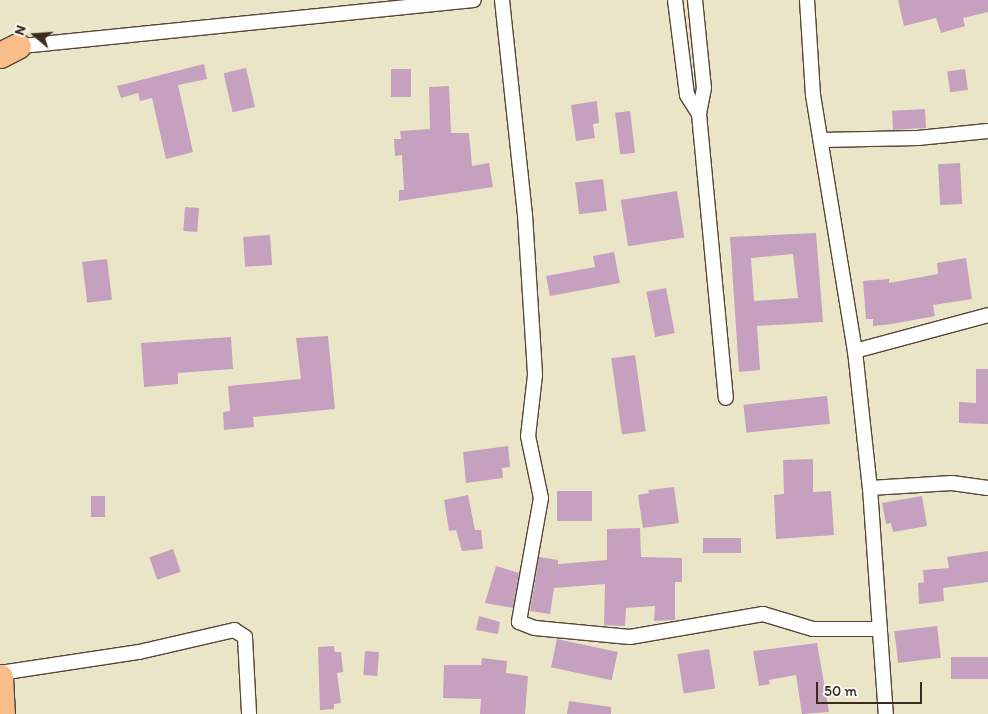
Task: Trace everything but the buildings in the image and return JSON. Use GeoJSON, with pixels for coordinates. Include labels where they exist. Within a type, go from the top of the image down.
{"type":"FeatureCollection","features":[{"type":"Feature","properties":{"kind":"highway"},"geometry":{"type":"LineString","coordinates":[[0,675],[2,714]]}},
{"type":"Feature","properties":{"kind":"street"},"geometry":{"type":"LineString","coordinates":[[5,48],[474,0]]}},
{"type":"Feature","properties":{"kind":"street"},"geometry":{"type":"LineString","coordinates":[[502,0],[525,215],[535,375],[528,436],[541,498],[519,622],[535,628],[630,637],[763,614],[813,629],[880,629]]}},
{"type":"Feature","properties":{"kind":"street"},"geometry":{"type":"LineString","coordinates":[[675,0],[687,95],[700,114]]}},
{"type":"Feature","properties":{"kind":"street"},"geometry":{"type":"LineString","coordinates":[[695,0],[704,88],[700,114],[726,398]]}},
{"type":"Feature","properties":{"kind":"street"},"geometry":{"type":"LineString","coordinates":[[807,0],[812,85],[855,351],[870,488],[886,714]]}},
{"type":"Feature","properties":{"kind":"street"},"geometry":{"type":"LineString","coordinates":[[821,140],[918,138],[988,131]]}},
{"type":"Feature","properties":{"kind":"street"},"geometry":{"type":"LineString","coordinates":[[855,351],[988,315]]}},
{"type":"Feature","properties":{"kind":"street"},"geometry":{"type":"LineString","coordinates":[[870,488],[952,483],[988,488]]}},
{"type":"Feature","properties":{"kind":"street"},"geometry":{"type":"LineString","coordinates":[[0,675],[139,652],[234,630],[244,637],[249,714]]}}]}
